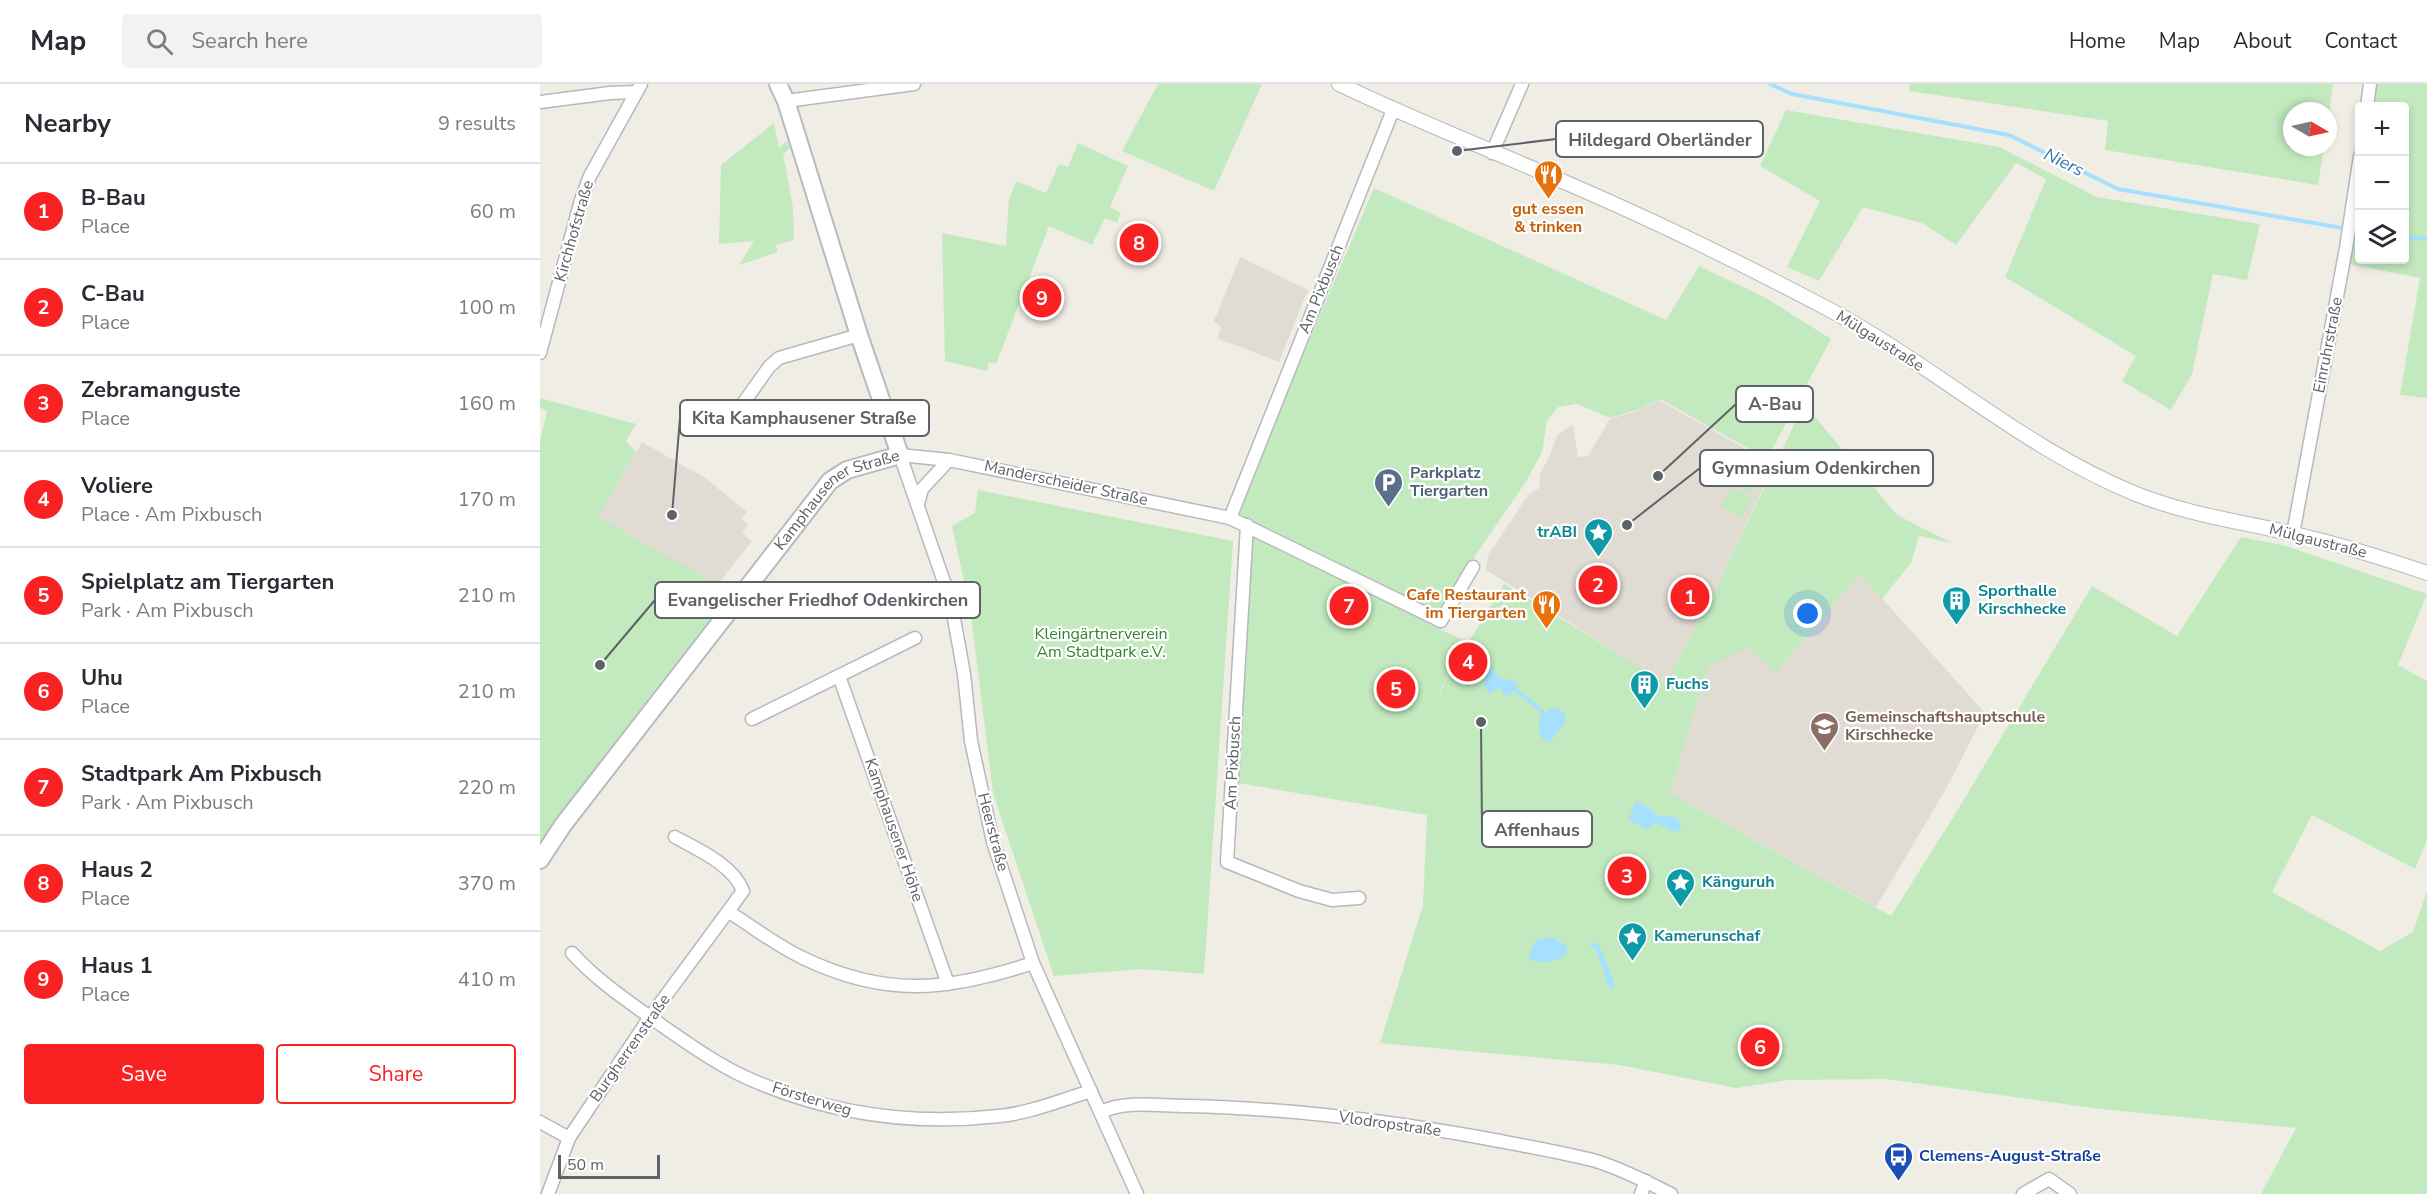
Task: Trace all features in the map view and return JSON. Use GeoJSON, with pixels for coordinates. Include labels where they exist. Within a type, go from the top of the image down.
{"type":"FeatureCollection","features":[{"type":"Feature","properties":{"kind":"main road","name":"Kamphausener Straße"},"geometry":{"type":"LineString","coordinates":[[540,860],[563,825],[830,481],[847,470],[900,455],[859,334],[786,101],[778,84]]}},
{"type":"Feature","properties":{"kind":"street"},"geometry":{"type":"LineString","coordinates":[[786,101],[914,84]]}},
{"type":"Feature","properties":{"kind":"street","name":"Mülgaustraße"},"geometry":{"type":"LineString","coordinates":[[1339,84],[1393,110],[1618,206],[1836,314],[1909,358],[1995,417],[2138,495],[2192,511],[2380,557],[2427,573]]}},
{"type":"Feature","properties":{"kind":"street"},"geometry":{"type":"LineString","coordinates":[[1492,153],[1522,84]]}},
{"type":"Feature","properties":{"kind":"street"},"geometry":{"type":"LineString","coordinates":[[2368,102],[2370,84]]}},
{"type":"Feature","properties":{"kind":"street"},"geometry":{"type":"LineString","coordinates":[[540,102],[638,88]]}},
{"type":"Feature","properties":{"kind":"street","name":"Kirchhofstraße"},"geometry":{"type":"LineString","coordinates":[[540,353],[581,200],[590,176],[638,88]]}},
{"type":"Feature","properties":{"kind":"street","name":"Am Pixbusch"},"geometry":{"type":"LineString","coordinates":[[1230,518],[1393,110]]}},
{"type":"Feature","properties":{"kind":"street","name":"Einruhrstraße"},"geometry":{"type":"LineString","coordinates":[[2293,534],[2355,187]]}},
{"type":"Feature","properties":{"kind":"street"},"geometry":{"type":"LineString","coordinates":[[727,426],[769,367],[779,358],[859,334]]}},
{"type":"Feature","properties":{"kind":"street","name":"Manderscheider Straße"},"geometry":{"type":"LineString","coordinates":[[900,455],[949,460],[1230,518]]}},
{"type":"Feature","properties":{"kind":"street","name":"Heerstraße"},"geometry":{"type":"LineString","coordinates":[[900,455],[951,602],[964,674],[971,741],[993,842],[1033,963],[1137,1194]]}},
{"type":"Feature","properties":{"kind":"street"},"geometry":{"type":"LineString","coordinates":[[918,505],[922,489],[949,460]]}},
{"type":"Feature","properties":{"kind":"street"},"geometry":{"type":"LineString","coordinates":[[1230,518],[1441,621],[1473,567]]}},
{"type":"Feature","properties":{"kind":"street","name":"Am Pixbusch"},"geometry":{"type":"LineString","coordinates":[[1248,525],[1227,862],[1289,887],[1332,900],[1359,898]]}},
{"type":"Feature","properties":{"kind":"street"},"geometry":{"type":"LineString","coordinates":[[752,719],[915,638]]}},
{"type":"Feature","properties":{"kind":"street","name":"Kamphausener Höhe"},"geometry":{"type":"LineString","coordinates":[[839,676],[948,984]]}},
{"type":"Feature","properties":{"kind":"street","name":"Burgherrenstraße"},"geometry":{"type":"LineString","coordinates":[[548,1194],[569,1138],[651,1017],[743,891],[740,881],[708,855],[675,837]]}},
{"type":"Feature","properties":{"kind":"street"},"geometry":{"type":"LineString","coordinates":[[729,912],[801,957],[834,972],[870,983],[919,987],[948,984],[999,974],[1033,963]]}},
{"type":"Feature","properties":{"kind":"street","name":"Försterweg"},"geometry":{"type":"LineString","coordinates":[[572,952],[591,973],[701,1052],[744,1077],[790,1095],[874,1117],[915,1120],[1000,1116],[1034,1109],[1091,1091]]}},
{"type":"Feature","properties":{"kind":"street","name":"Vlodropstraße"},"geometry":{"type":"LineString","coordinates":[[1101,1112],[1112,1107],[1127,1105],[1204,1107],[1343,1117],[1467,1135],[1568,1154],[1599,1162],[1671,1194]]}},
{"type":"Feature","properties":{"kind":"street"},"geometry":{"type":"LineString","coordinates":[[540,1122],[569,1138]]}},
{"type":"Feature","properties":{"kind":"street"},"geometry":{"type":"LineString","coordinates":[[2023,1194],[2049,1179],[2070,1194]]}},
{"type":"Feature","properties":{"kind":"street"},"geometry":{"type":"LineString","coordinates":[[1641,1194],[1646,1181]]}},
{"type":"Feature","properties":{"kind":"shaded area"},"geometry":{"type":"Polygon","coordinates":[[[1240,257],[1308,290],[1279,362],[1217,338],[1221,327],[1214,321],[1240,257]]]}},
{"type":"Feature","properties":{"kind":"shaded area"},"geometry":{"type":"Polygon","coordinates":[[[1659,400],[1774,465],[1704,614],[1665,683],[1486,570],[1488,555],[1528,495],[1539,488],[1540,474],[1557,435],[1573,425],[1578,457],[1588,456],[1610,419],[1637,411],[1659,400]]]}},
{"type":"Feature","properties":{"kind":"shaded area"},"geometry":{"type":"Polygon","coordinates":[[[642,442],[705,478],[747,512],[741,519],[748,525],[742,533],[752,541],[717,585],[598,517],[642,442]]]}},
{"type":"Feature","properties":{"kind":"shaded area","name":"Gemeinschaftshauptschule Kirschhecke"},"geometry":{"type":"Polygon","coordinates":[[[1860,574],[1985,713],[1946,789],[1876,907],[1670,793],[1708,667],[1748,646],[1777,672],[1860,574]]]}},
{"type":"Feature","properties":{"kind":"green space"},"geometry":{"type":"Polygon","coordinates":[[[1158,84],[1262,84],[1214,191],[1122,151],[1158,84]]]}},
{"type":"Feature","properties":{"kind":"green space"},"geometry":{"type":"Polygon","coordinates":[[[1910,84],[2333,84],[2330,102],[2283,102],[2283,156],[2323,156],[2318,185],[2105,150],[2108,121],[1909,91],[1910,84]]]}},
{"type":"Feature","properties":{"kind":"green space"},"geometry":{"type":"Polygon","coordinates":[[[2376,84],[2427,84],[2427,398],[2400,395],[2420,278],[2349,264],[2355,222],[2355,264],[2409,264],[2409,102],[2373,102],[2376,84]]]}},
{"type":"Feature","properties":{"kind":"green space"},"geometry":{"type":"Polygon","coordinates":[[[1786,110],[1999,147],[2097,197],[2260,224],[2247,280],[2213,274],[2192,374],[2171,410],[2122,381],[2136,356],[2005,277],[2046,179],[2016,163],[1956,245],[1922,223],[1863,207],[1819,281],[1787,267],[1820,201],[1760,166],[1786,110]]]}},
{"type":"Feature","properties":{"kind":"green space"},"geometry":{"type":"Polygon","coordinates":[[[774,123],[779,148],[787,141],[790,148],[783,154],[793,208],[794,240],[776,245],[778,252],[739,265],[754,241],[719,244],[721,165],[774,123]]]}},
{"type":"Feature","properties":{"kind":"green space"},"geometry":{"type":"Polygon","coordinates":[[[1078,143],[1128,166],[1110,207],[1121,213],[1117,223],[1105,218],[1092,245],[1049,226],[996,364],[989,362],[987,371],[945,361],[942,233],[1006,246],[1009,200],[1016,181],[1046,193],[1059,164],[1068,167],[1078,143]]]}},
{"type":"Feature","properties":{"kind":"green space"},"geometry":{"type":"Polygon","coordinates":[[[1374,188],[1666,320],[1699,266],[1766,298],[1831,339],[1767,459],[1660,399],[1637,410],[1610,418],[1577,404],[1558,407],[1547,421],[1542,452],[1527,480],[1458,581],[1441,630],[1468,642],[1441,688],[1441,701],[1442,688],[1449,675],[1504,584],[1665,682],[1704,614],[1804,404],[1897,515],[1952,543],[1919,536],[1911,563],[1882,599],[1860,574],[1776,673],[1748,647],[1708,667],[1670,793],[1891,916],[2092,586],[2177,636],[2241,537],[2286,546],[2427,594],[2398,665],[2427,681],[2427,840],[2415,869],[2312,815],[2272,892],[2380,951],[2413,932],[2427,891],[2427,1194],[2261,1194],[2296,1128],[2100,1109],[1886,1079],[1788,1080],[1736,1088],[1619,1065],[1380,1043],[1423,905],[1427,815],[1238,783],[1253,542],[1233,520],[1374,188]]]}},
{"type":"Feature","properties":{"kind":"green space"},"geometry":{"type":"Polygon","coordinates":[[[540,398],[636,424],[626,441],[636,452],[598,517],[731,592],[606,753],[540,846],[540,441],[547,412],[540,407],[540,398]]]}},
{"type":"Feature","properties":{"kind":"green space"},"geometry":{"type":"Polygon","coordinates":[[[1756,459],[1769,467],[1752,494],[1739,486],[1756,459]]]}},
{"type":"Feature","properties":{"kind":"green space"},"geometry":{"type":"Polygon","coordinates":[[[1732,488],[1752,499],[1741,518],[1721,506],[1732,488]]]}},
{"type":"Feature","properties":{"kind":"green space","name":"Kleingärtnerverein Am Stadtpark e.V."},"geometry":{"type":"Polygon","coordinates":[[[978,490],[1233,541],[1204,974],[1142,969],[1054,976],[993,793],[970,608],[952,526],[975,513],[978,490]]]}},
{"type":"Feature","properties":{"kind":"water"},"geometry":{"type":"Polygon","coordinates":[[[1494,667],[1494,672],[1504,680],[1510,679],[1518,684],[1509,696],[1503,695],[1502,689],[1490,694],[1484,687],[1487,672],[1494,667]]]}},
{"type":"Feature","properties":{"kind":"water"},"geometry":{"type":"Polygon","coordinates":[[[1553,707],[1565,714],[1565,723],[1550,742],[1543,740],[1539,731],[1539,718],[1553,707]]]}},
{"type":"Feature","properties":{"kind":"water"},"geometry":{"type":"Polygon","coordinates":[[[1636,801],[1655,811],[1655,815],[1663,817],[1668,815],[1680,820],[1681,829],[1673,832],[1657,823],[1647,829],[1628,820],[1636,801]]]}},
{"type":"Feature","properties":{"kind":"water"},"geometry":{"type":"Polygon","coordinates":[[[1552,937],[1567,946],[1566,955],[1551,962],[1531,961],[1528,957],[1536,940],[1552,937]]]}},
{"type":"Feature","properties":{"kind":"water"},"geometry":{"type":"Polygon","coordinates":[[[1594,942],[1599,945],[1615,985],[1610,989],[1596,950],[1589,944],[1594,942]]]}},
{"type":"Feature","properties":{"kind":"waterway","name":"Niers"},"geometry":{"type":"LineString","coordinates":[[1770,84],[1792,94],[2009,135],[2118,189],[2355,230]]}},
{"type":"Feature","properties":{"kind":"waterway","name":"Niers"},"geometry":{"type":"LineString","coordinates":[[2409,237],[2427,239]]}},
{"type":"Feature","properties":{"kind":"waterway"},"geometry":{"type":"LineString","coordinates":[[1515,689],[1544,713]]}},
{"type":"Feature","properties":{"kind":"place","name":"Hildegard Oberländer"},"geometry":{"type":"Point","coordinates":[1457,151]}},
{"type":"Feature","properties":{"kind":"place","name":"gut essen & trinken"},"geometry":{"type":"Point","coordinates":[1548,200]}},
{"type":"Feature","properties":{"kind":"place","name":"Haus 2"},"geometry":{"type":"Point","coordinates":[1139,243]}},
{"type":"Feature","properties":{"kind":"place","name":"Haus 1"},"geometry":{"type":"Point","coordinates":[1042,298]}},
{"type":"Feature","properties":{"kind":"place","name":"A-Bau"},"geometry":{"type":"Point","coordinates":[1658,476]}},
{"type":"Feature","properties":{"kind":"place","name":"Parkplatz Tiergarten"},"geometry":{"type":"Point","coordinates":[1389,508]}},
{"type":"Feature","properties":{"kind":"place","name":"Kita Kamphausener Straße"},"geometry":{"type":"Point","coordinates":[672,515]}},
{"type":"Feature","properties":{"kind":"place","name":"Gymnasium Odenkirchen"},"geometry":{"type":"Point","coordinates":[1627,525]}},
{"type":"Feature","properties":{"kind":"place","name":"trABI"},"geometry":{"type":"Point","coordinates":[1598,558]}},
{"type":"Feature","properties":{"kind":"place","name":"C-Bau"},"geometry":{"type":"Point","coordinates":[1598,585]}},
{"type":"Feature","properties":{"kind":"place","name":"B-Bau"},"geometry":{"type":"Point","coordinates":[1690,597]}},
{"type":"Feature","properties":{"kind":"place","name":"Stadtpark Am Pixbusch"},"geometry":{"type":"Point","coordinates":[1349,606]}},
{"type":"Feature","properties":{"kind":"place","name":"Sporthalle Kirschhecke"},"geometry":{"type":"Point","coordinates":[1957,626]}},
{"type":"Feature","properties":{"kind":"place","name":"Cafe Restaurant im Tiergarten"},"geometry":{"type":"Point","coordinates":[1547,630]}},
{"type":"Feature","properties":{"kind":"place","name":"Voliere"},"geometry":{"type":"Point","coordinates":[1468,662]}},
{"type":"Feature","properties":{"kind":"place","name":"Evangelischer Friedhof Odenkirchen"},"geometry":{"type":"Point","coordinates":[600,665]}},
{"type":"Feature","properties":{"kind":"place","name":"Spielplatz am Tiergarten"},"geometry":{"type":"Point","coordinates":[1396,689]}},
{"type":"Feature","properties":{"kind":"place","name":"Fuchs"},"geometry":{"type":"Point","coordinates":[1645,710]}},
{"type":"Feature","properties":{"kind":"place","name":"Affenhaus"},"geometry":{"type":"Point","coordinates":[1481,722]}},
{"type":"Feature","properties":{"kind":"place","name":"Gemeinschaftshauptschule Kirschhecke"},"geometry":{"type":"Point","coordinates":[1824,752]}},
{"type":"Feature","properties":{"kind":"place","name":"Zebramanguste"},"geometry":{"type":"Point","coordinates":[1627,876]}},
{"type":"Feature","properties":{"kind":"place","name":"Känguruh"},"geometry":{"type":"Point","coordinates":[1681,908]}},
{"type":"Feature","properties":{"kind":"place","name":"Kamerunschaf"},"geometry":{"type":"Point","coordinates":[1633,962]}},
{"type":"Feature","properties":{"kind":"place","name":"Uhu"},"geometry":{"type":"Point","coordinates":[1760,1047]}},
{"type":"Feature","properties":{"kind":"place","name":"Clemens-August-Straße"},"geometry":{"type":"Point","coordinates":[1898,1182]}}]}
